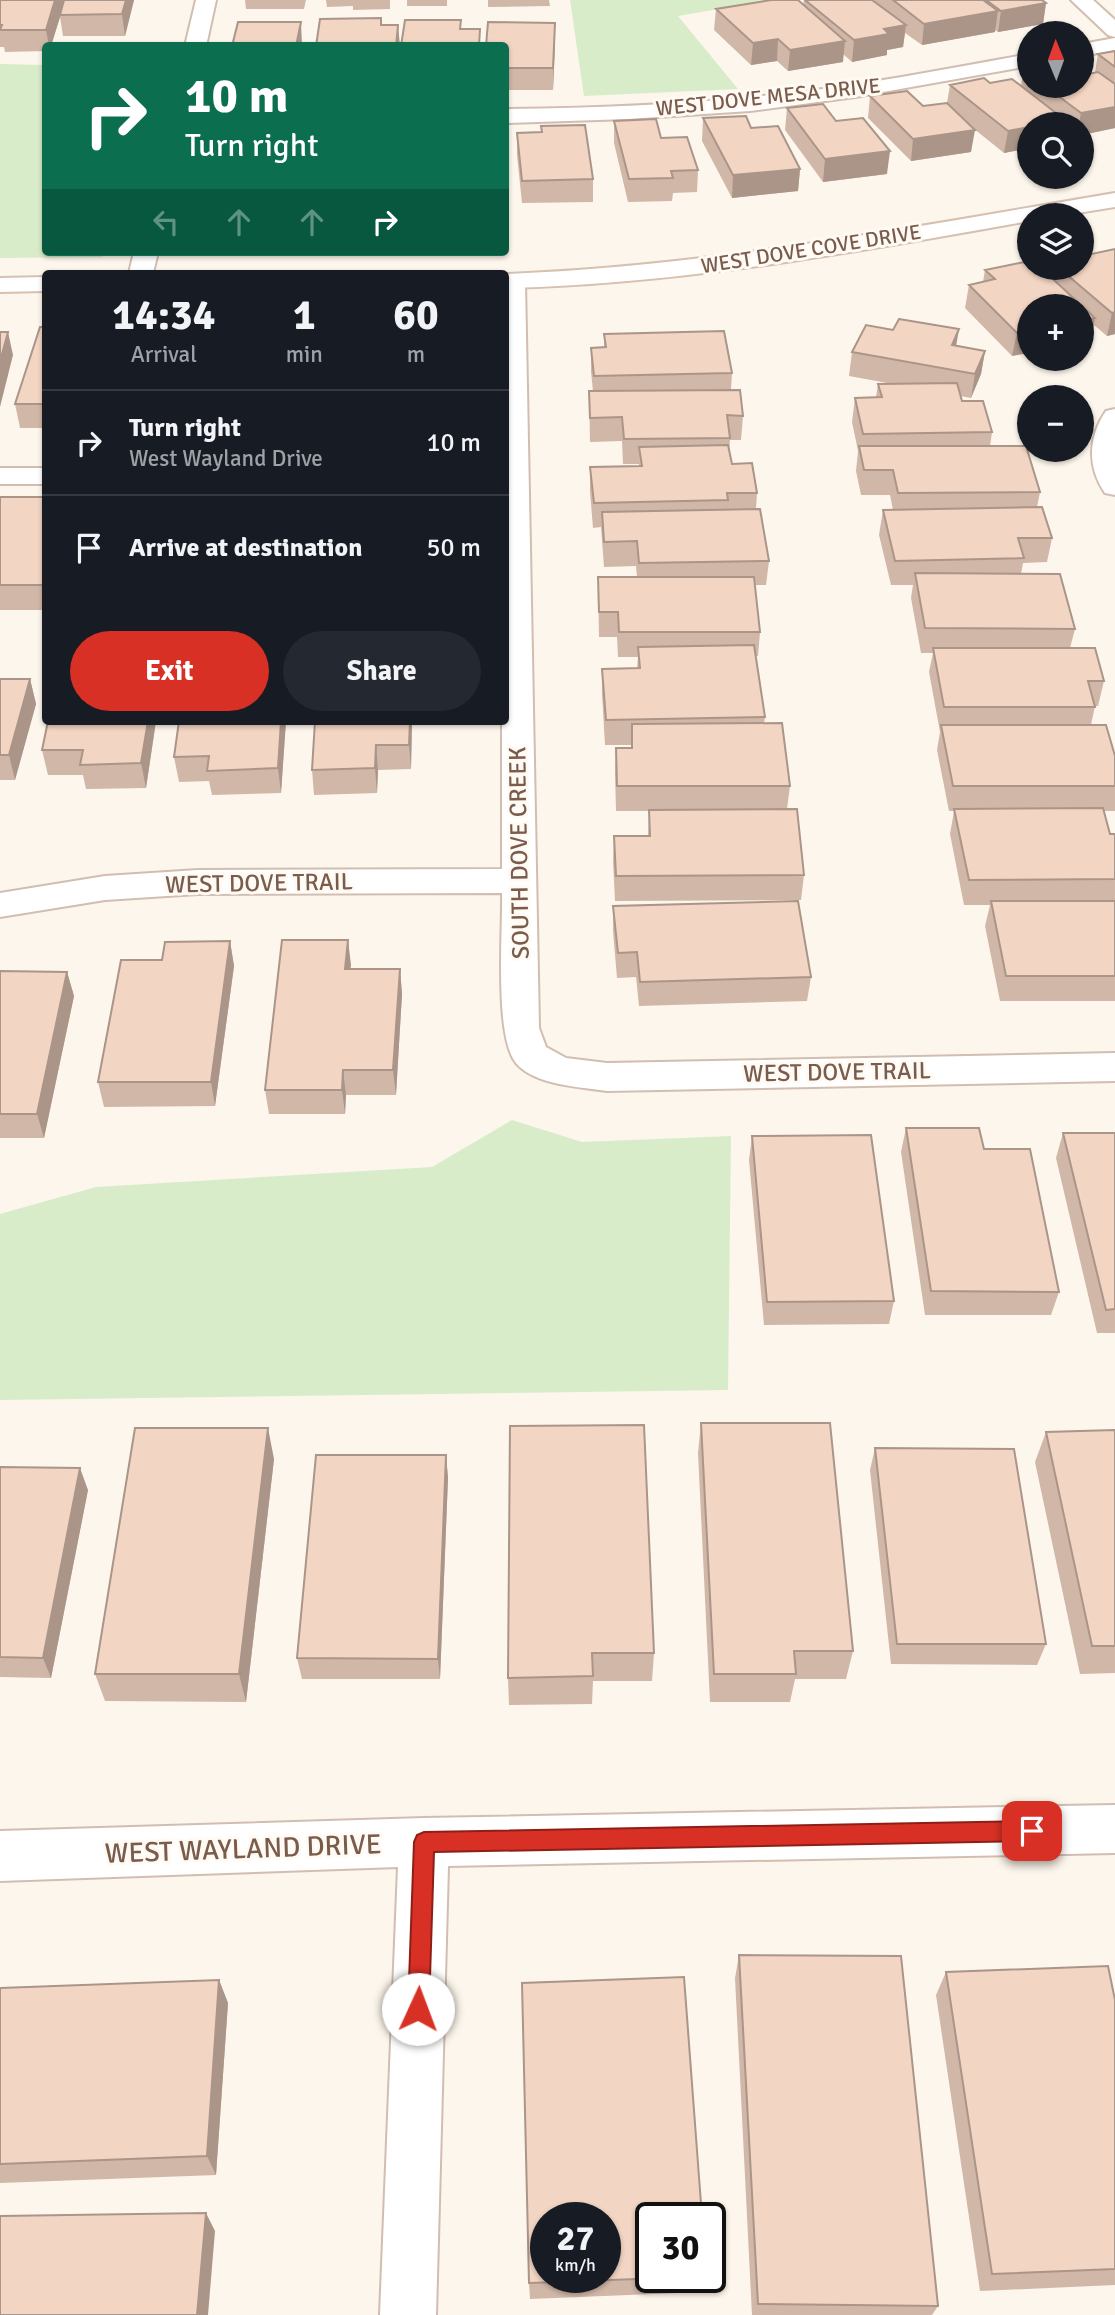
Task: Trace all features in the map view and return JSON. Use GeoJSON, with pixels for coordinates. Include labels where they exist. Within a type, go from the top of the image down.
{"type":"FeatureCollection","features":[{"type":"Feature","properties":{"kind":"street"},"geometry":{"type":"LineString","coordinates":[[196,42],[206,0]]}},
{"type":"Feature","properties":{"kind":"street"},"geometry":{"type":"LineString","coordinates":[[1081,0],[1115,31]]}},
{"type":"Feature","properties":{"kind":"street"},"geometry":{"type":"LineString","coordinates":[[1094,48],[1115,44]]}},
{"type":"Feature","properties":{"kind":"street","name":"WEST DOVE MESA DRIVE"},"geometry":{"type":"LineString","coordinates":[[509,116],[588,115],[752,103],[937,77],[1017,62]]}},
{"type":"Feature","properties":{"kind":"street","name":"WEST DOVE COVE DRIVE"},"geometry":{"type":"LineString","coordinates":[[509,281],[621,276],[782,257],[1115,200]]}},
{"type":"Feature","properties":{"kind":"street","name":"SOUTH DOVE CREEK"},"geometry":{"type":"LineString","coordinates":[[509,281],[521,1028],[530,1055],[559,1071]]}},
{"type":"Feature","properties":{"kind":"street"},"geometry":{"type":"LineString","coordinates":[[0,285],[42,284]]}},
{"type":"Feature","properties":{"kind":"street"},"geometry":{"type":"LineString","coordinates":[[1115,417],[1110,424],[1103,455],[1115,487]]}},
{"type":"Feature","properties":{"kind":"street"},"geometry":{"type":"LineString","coordinates":[[0,476],[42,476]]}},
{"type":"Feature","properties":{"kind":"street","name":"WEST DOVE TRAIL"},"geometry":{"type":"LineString","coordinates":[[0,905],[104,888],[198,882],[519,881]]}},
{"type":"Feature","properties":{"kind":"street","name":"WEST DOVE TRAIL"},"geometry":{"type":"LineString","coordinates":[[559,1071],[607,1077],[1115,1067]]}},
{"type":"Feature","properties":{"kind":"street","name":"WEST WAYLAND DRIVE"},"geometry":{"type":"LineString","coordinates":[[0,1856],[424,1842],[1115,1829]]}},
{"type":"Feature","properties":{"kind":"street"},"geometry":{"type":"LineString","coordinates":[[408,2315],[424,1842]]}},
{"type":"Feature","properties":{"kind":"green space"},"geometry":{"type":"Polygon","coordinates":[[[570,0],[771,0],[678,16],[738,89],[584,96],[570,0]]]}},
{"type":"Feature","properties":{"kind":"green space"},"geometry":{"type":"Polygon","coordinates":[[[0,64],[42,65],[42,256],[102,257],[0,258],[0,64]]]}},
{"type":"Feature","properties":{"kind":"green space"},"geometry":{"type":"Polygon","coordinates":[[[512,1120],[582,1142],[731,1136],[728,1390],[0,1400],[0,1214],[96,1187],[432,1167],[512,1120]]]}},
{"type":"Feature","properties":{"kind":"building"},"geometry":{"type":"Polygon","coordinates":[[[0,0],[55,0],[46,30],[0,30],[0,0]]]}},
{"type":"Feature","properties":{"kind":"building"},"geometry":{"type":"Polygon","coordinates":[[[64,0],[126,0],[122,14],[60,15],[64,0]]]}},
{"type":"Feature","properties":{"kind":"building"},"geometry":{"type":"Polygon","coordinates":[[[771,0],[798,0],[845,41],[790,50],[778,39],[753,43],[716,9],[771,0]]]}},
{"type":"Feature","properties":{"kind":"building"},"geometry":{"type":"Polygon","coordinates":[[[805,0],[872,0],[906,25],[884,29],[889,34],[854,40],[805,0]]]}},
{"type":"Feature","properties":{"kind":"building"},"geometry":{"type":"Polygon","coordinates":[[[893,0],[983,0],[998,11],[924,24],[893,0]]]}},
{"type":"Feature","properties":{"kind":"building"},"geometry":{"type":"Polygon","coordinates":[[[986,0],[1042,0],[1046,3],[1001,11],[986,0]]]}},
{"type":"Feature","properties":{"kind":"building"},"geometry":{"type":"Polygon","coordinates":[[[381,18],[381,25],[398,25],[396,42],[317,42],[320,19],[381,18]]]}},
{"type":"Feature","properties":{"kind":"building"},"geometry":{"type":"Polygon","coordinates":[[[405,20],[461,20],[460,29],[480,29],[479,42],[402,42],[405,20]]]}},
{"type":"Feature","properties":{"kind":"building"},"geometry":{"type":"Polygon","coordinates":[[[238,22],[301,22],[297,42],[233,42],[238,22]]]}},
{"type":"Feature","properties":{"kind":"building"},"geometry":{"type":"Polygon","coordinates":[[[488,22],[555,23],[553,68],[509,68],[509,42],[486,42],[488,22]]]}},
{"type":"Feature","properties":{"kind":"building"},"geometry":{"type":"Polygon","coordinates":[[[1115,51],[1115,67],[1098,54],[1115,51]]]}},
{"type":"Feature","properties":{"kind":"building"},"geometry":{"type":"Polygon","coordinates":[[[1098,72],[1115,84],[1115,107],[1080,112],[1061,98],[1094,98],[1094,73],[1098,72]]]}},
{"type":"Feature","properties":{"kind":"building"},"geometry":{"type":"Polygon","coordinates":[[[984,78],[990,83],[1012,79],[1017,83],[1017,98],[1037,98],[1055,112],[1017,112],[1017,129],[1008,131],[950,85],[984,78]]]}},
{"type":"Feature","properties":{"kind":"building"},"geometry":{"type":"Polygon","coordinates":[[[907,91],[923,106],[947,103],[975,130],[913,139],[870,96],[907,91]]]}},
{"type":"Feature","properties":{"kind":"building"},"geometry":{"type":"Polygon","coordinates":[[[823,104],[836,121],[863,118],[890,151],[825,159],[787,108],[823,104]]]}},
{"type":"Feature","properties":{"kind":"building"},"geometry":{"type":"Polygon","coordinates":[[[746,116],[751,128],[778,126],[800,169],[733,175],[703,118],[746,116]]]}},
{"type":"Feature","properties":{"kind":"building"},"geometry":{"type":"Polygon","coordinates":[[[656,119],[661,138],[687,137],[698,170],[671,171],[673,178],[629,179],[614,121],[656,119]]]}},
{"type":"Feature","properties":{"kind":"building"},"geometry":{"type":"Polygon","coordinates":[[[585,125],[593,179],[522,181],[517,133],[542,132],[541,126],[585,125]]]}},
{"type":"Feature","properties":{"kind":"building"},"geometry":{"type":"Polygon","coordinates":[[[1115,249],[1115,312],[1112,313],[1094,298],[1094,294],[1090,294],[1073,280],[1094,280],[1094,253],[1115,249]]]}},
{"type":"Feature","properties":{"kind":"building"},"geometry":{"type":"Polygon","coordinates":[[[1017,263],[1017,280],[1054,280],[1069,294],[1017,294],[1017,333],[969,285],[995,279],[985,270],[1017,263]]]}},
{"type":"Feature","properties":{"kind":"building"},"geometry":{"type":"Polygon","coordinates":[[[899,319],[959,329],[952,345],[985,351],[975,374],[852,352],[866,325],[893,330],[899,319]]]}},
{"type":"Feature","properties":{"kind":"building"},"geometry":{"type":"Polygon","coordinates":[[[40,327],[42,327],[42,404],[15,404],[40,327]]]}},
{"type":"Feature","properties":{"kind":"building"},"geometry":{"type":"Polygon","coordinates":[[[724,331],[732,373],[594,376],[591,348],[606,347],[604,334],[724,331]]]}},
{"type":"Feature","properties":{"kind":"building"},"geometry":{"type":"Polygon","coordinates":[[[0,332],[8,332],[0,362],[0,332]]]}},
{"type":"Feature","properties":{"kind":"building"},"geometry":{"type":"Polygon","coordinates":[[[957,383],[962,401],[983,401],[992,432],[863,434],[855,398],[882,397],[878,384],[957,383]]]}},
{"type":"Feature","properties":{"kind":"building"},"geometry":{"type":"Polygon","coordinates":[[[740,390],[743,416],[727,415],[730,438],[624,439],[622,417],[590,418],[589,391],[740,390]]]}},
{"type":"Feature","properties":{"kind":"building"},"geometry":{"type":"Polygon","coordinates":[[[728,445],[732,464],[752,463],[757,493],[727,493],[728,500],[594,503],[590,467],[642,466],[639,447],[728,445]]]}},
{"type":"Feature","properties":{"kind":"building"},"geometry":{"type":"Polygon","coordinates":[[[859,446],[1017,446],[1017,462],[1031,462],[1040,492],[898,493],[893,470],[864,470],[859,446]]]}},
{"type":"Feature","properties":{"kind":"building"},"geometry":{"type":"Polygon","coordinates":[[[0,497],[42,497],[42,585],[0,585],[0,497]]]}},
{"type":"Feature","properties":{"kind":"building"},"geometry":{"type":"Polygon","coordinates":[[[1042,507],[1052,538],[1018,538],[1024,558],[895,561],[883,510],[1042,507]]]}},
{"type":"Feature","properties":{"kind":"building"},"geometry":{"type":"Polygon","coordinates":[[[760,509],[769,561],[639,563],[637,541],[604,542],[602,512],[760,509]]]}},
{"type":"Feature","properties":{"kind":"building"},"geometry":{"type":"Polygon","coordinates":[[[915,573],[1060,574],[1075,629],[925,628],[915,573]]]}},
{"type":"Feature","properties":{"kind":"building"},"geometry":{"type":"Polygon","coordinates":[[[598,577],[754,577],[760,632],[619,632],[618,612],[599,612],[598,577]]]}},
{"type":"Feature","properties":{"kind":"building"},"geometry":{"type":"Polygon","coordinates":[[[754,645],[765,717],[606,720],[602,669],[640,668],[638,647],[754,645]]]}},
{"type":"Feature","properties":{"kind":"building"},"geometry":{"type":"Polygon","coordinates":[[[933,648],[1095,648],[1104,681],[1088,681],[1095,707],[944,707],[933,648]]]}},
{"type":"Feature","properties":{"kind":"building"},"geometry":{"type":"Polygon","coordinates":[[[0,679],[30,679],[9,755],[0,755],[0,679]]]}},
{"type":"Feature","properties":{"kind":"building"},"geometry":{"type":"Polygon","coordinates":[[[782,723],[790,786],[617,786],[616,748],[632,748],[632,724],[782,723]]]}},
{"type":"Feature","properties":{"kind":"building"},"geometry":{"type":"Polygon","coordinates":[[[47,725],[147,725],[141,763],[80,765],[83,750],[42,750],[47,725]]]}},
{"type":"Feature","properties":{"kind":"building"},"geometry":{"type":"Polygon","coordinates":[[[178,725],[281,725],[278,768],[207,771],[209,756],[174,757],[178,725]]]}},
{"type":"Feature","properties":{"kind":"building"},"geometry":{"type":"Polygon","coordinates":[[[315,725],[410,725],[409,745],[376,745],[375,768],[312,770],[315,725]]]}},
{"type":"Feature","properties":{"kind":"building"},"geometry":{"type":"Polygon","coordinates":[[[941,725],[1106,725],[1115,756],[1115,786],[953,786],[941,725]]]}},
{"type":"Feature","properties":{"kind":"building"},"geometry":{"type":"Polygon","coordinates":[[[1103,808],[1110,834],[1115,834],[1115,879],[969,880],[954,809],[1103,808]]]}},
{"type":"Feature","properties":{"kind":"building"},"geometry":{"type":"Polygon","coordinates":[[[797,809],[804,875],[616,876],[614,836],[650,836],[649,810],[797,809]]]}},
{"type":"Feature","properties":{"kind":"building"},"geometry":{"type":"Polygon","coordinates":[[[798,901],[811,977],[640,982],[637,952],[618,953],[613,906],[798,901]]]}},
{"type":"Feature","properties":{"kind":"building"},"geometry":{"type":"Polygon","coordinates":[[[991,901],[1115,901],[1115,976],[1006,976],[991,901]]]}},
{"type":"Feature","properties":{"kind":"building"},"geometry":{"type":"Polygon","coordinates":[[[282,940],[348,940],[345,969],[400,969],[393,1070],[343,1070],[342,1090],[265,1090],[282,940]]]}},
{"type":"Feature","properties":{"kind":"building"},"geometry":{"type":"Polygon","coordinates":[[[230,941],[211,1082],[98,1082],[121,960],[162,960],[165,942],[230,941]]]}},
{"type":"Feature","properties":{"kind":"building"},"geometry":{"type":"Polygon","coordinates":[[[0,971],[67,972],[37,1114],[0,1114],[0,971]]]}},
{"type":"Feature","properties":{"kind":"building"},"geometry":{"type":"Polygon","coordinates":[[[906,1128],[979,1128],[984,1149],[1030,1149],[1059,1292],[931,1291],[906,1128]]]}},
{"type":"Feature","properties":{"kind":"building"},"geometry":{"type":"Polygon","coordinates":[[[1063,1133],[1115,1133],[1115,1309],[1106,1310],[1063,1133]]]}},
{"type":"Feature","properties":{"kind":"building"},"geometry":{"type":"Polygon","coordinates":[[[871,1135],[894,1301],[767,1302],[752,1136],[871,1135]]]}},
{"type":"Feature","properties":{"kind":"building"},"geometry":{"type":"Polygon","coordinates":[[[701,1423],[830,1423],[853,1651],[794,1651],[796,1674],[714,1674],[701,1423]]]}},
{"type":"Feature","properties":{"kind":"building"},"geometry":{"type":"Polygon","coordinates":[[[644,1425],[654,1653],[592,1653],[593,1676],[508,1678],[510,1426],[644,1425]]]}},
{"type":"Feature","properties":{"kind":"building"},"geometry":{"type":"Polygon","coordinates":[[[135,1428],[268,1428],[239,1674],[95,1674],[135,1428]]]}},
{"type":"Feature","properties":{"kind":"building"},"geometry":{"type":"Polygon","coordinates":[[[1115,1430],[1115,1646],[1092,1646],[1046,1432],[1115,1430]]]}},
{"type":"Feature","properties":{"kind":"building"},"geometry":{"type":"Polygon","coordinates":[[[875,1448],[1014,1449],[1046,1644],[897,1644],[875,1448]]]}},
{"type":"Feature","properties":{"kind":"building"},"geometry":{"type":"Polygon","coordinates":[[[316,1455],[446,1455],[438,1659],[297,1658],[316,1455]]]}},
{"type":"Feature","properties":{"kind":"building"},"geometry":{"type":"Polygon","coordinates":[[[0,1467],[80,1468],[43,1658],[0,1657],[0,1467]]]}},
{"type":"Feature","properties":{"kind":"building"},"geometry":{"type":"Polygon","coordinates":[[[739,1955],[901,1956],[938,2306],[758,2304],[739,1955]]]}},
{"type":"Feature","properties":{"kind":"building"},"geometry":{"type":"Polygon","coordinates":[[[1108,1966],[1115,2000],[1115,2269],[992,2274],[946,1972],[1108,1966]]]}},
{"type":"Feature","properties":{"kind":"building"},"geometry":{"type":"Polygon","coordinates":[[[684,1977],[701,2202],[635,2202],[635,2279],[621,2280],[621,2202],[530,2202],[529,2283],[522,1983],[684,1977]]]}},
{"type":"Feature","properties":{"kind":"building"},"geometry":{"type":"Polygon","coordinates":[[[219,1980],[207,2156],[0,2164],[0,1988],[219,1980]]]}},
{"type":"Feature","properties":{"kind":"building"},"geometry":{"type":"Polygon","coordinates":[[[206,2213],[197,2315],[0,2315],[0,2216],[206,2213]]]}},
{"type":"Feature","properties":{"kind":"route"},"geometry":{"type":"LineString","coordinates":[[418,2009],[424,1842],[1032,1831]]}}]}
